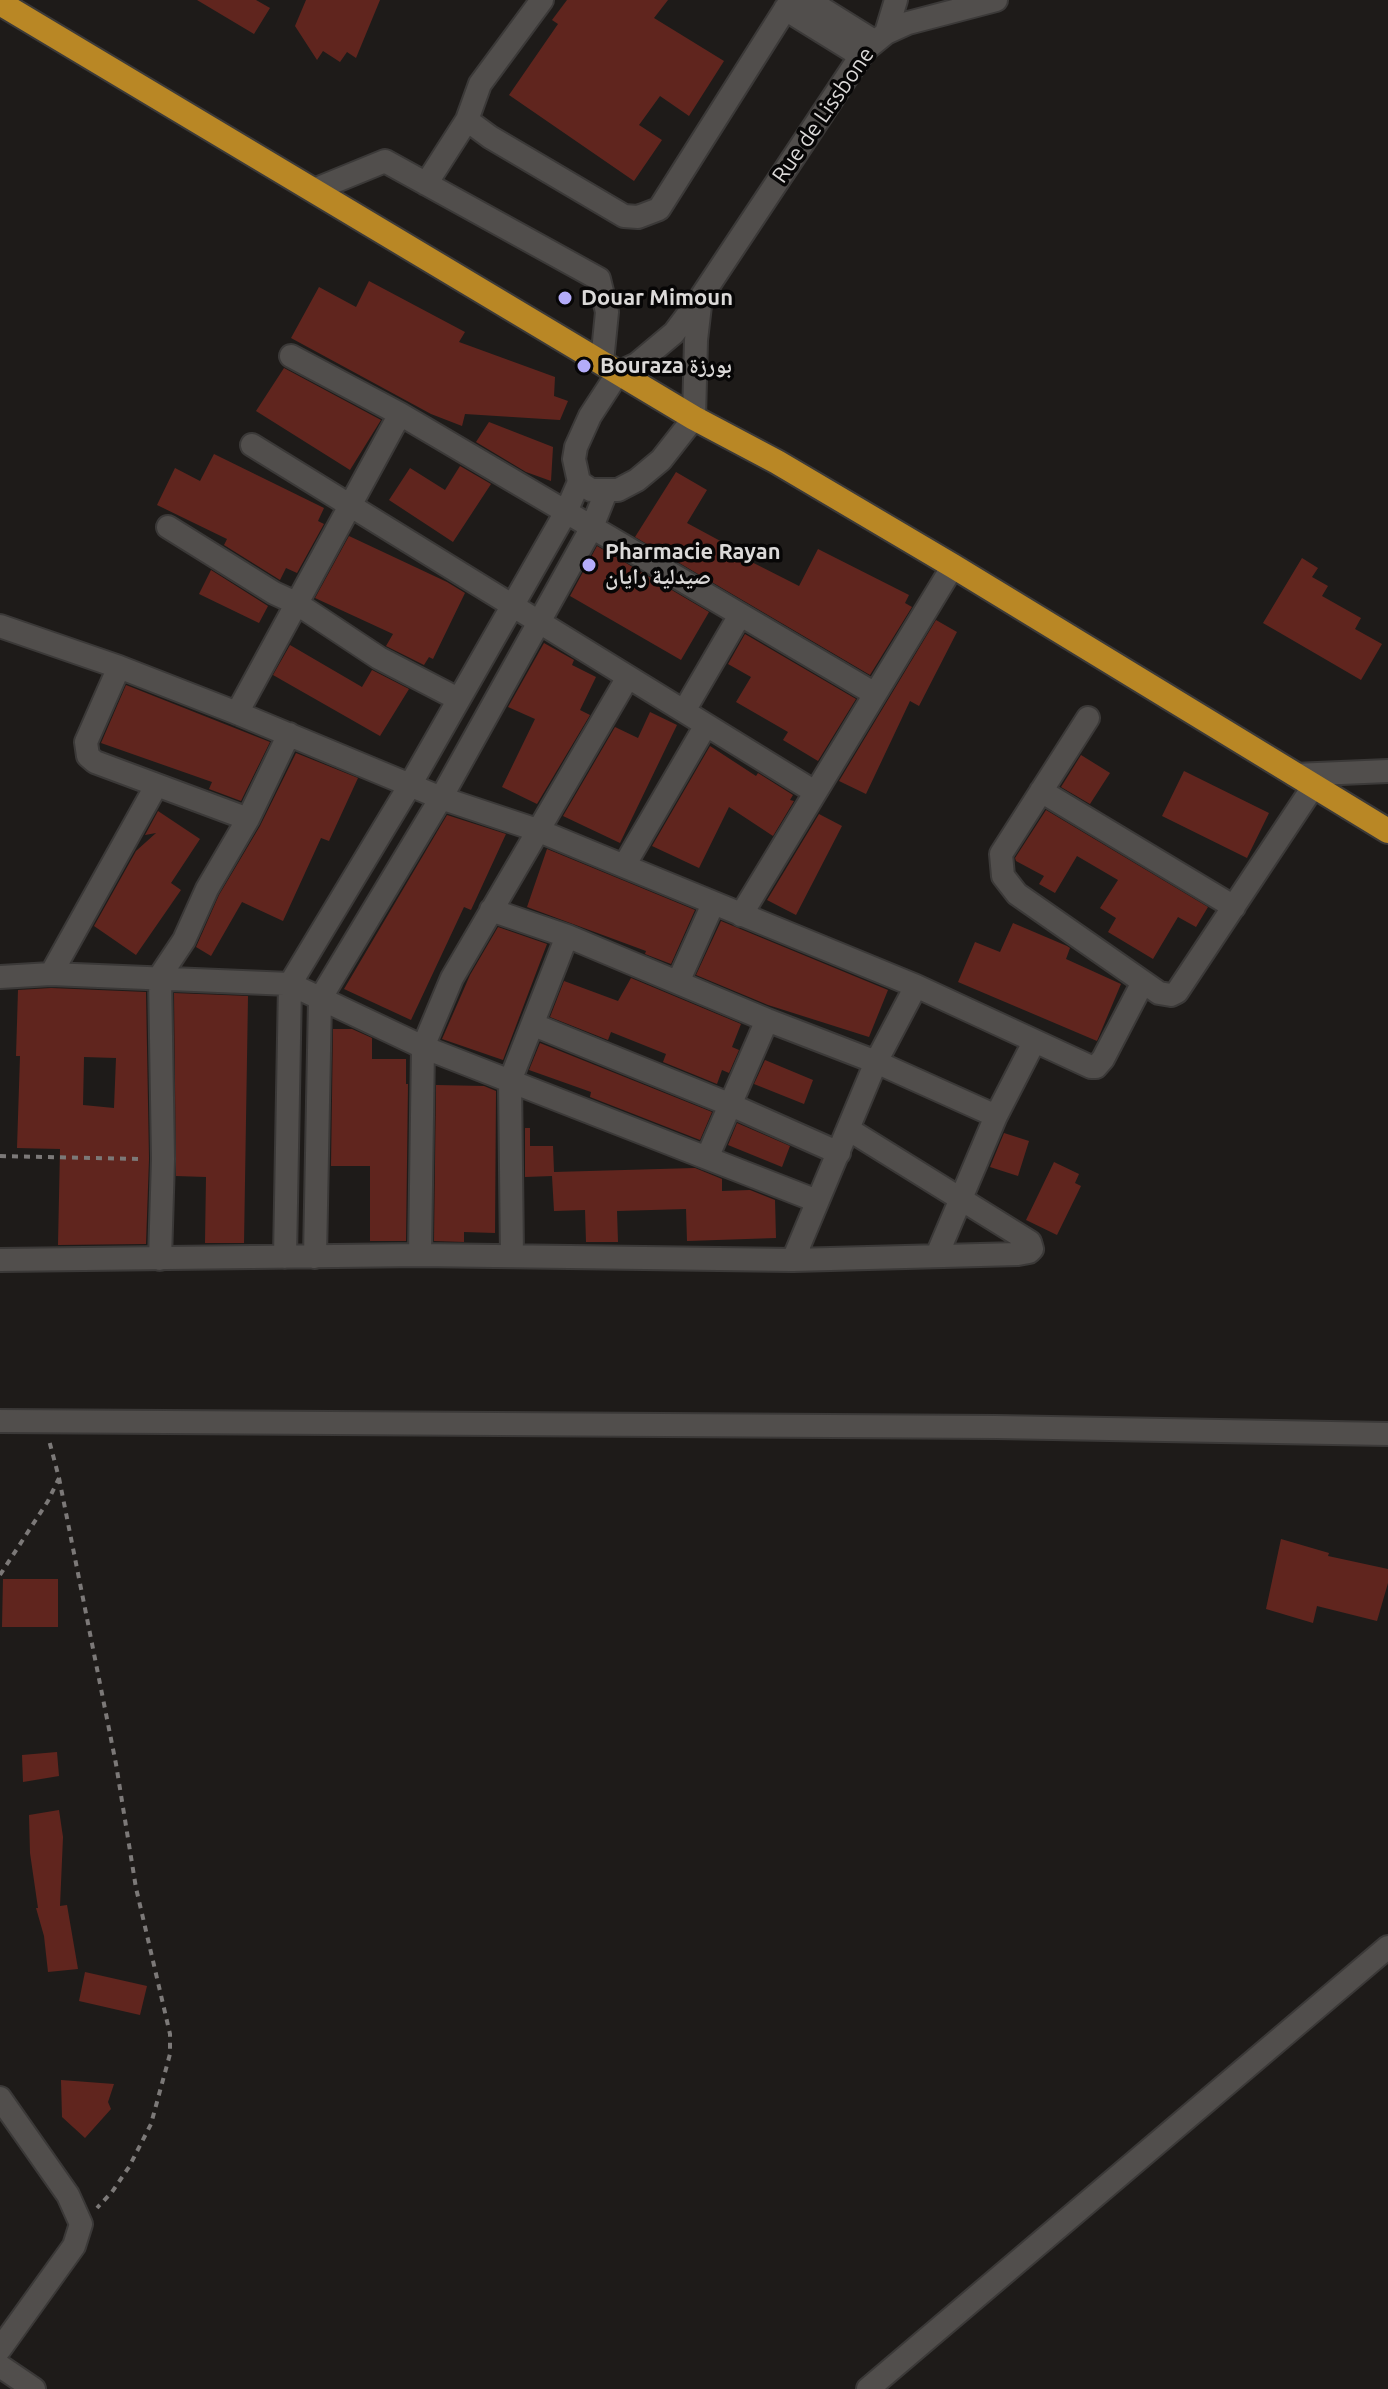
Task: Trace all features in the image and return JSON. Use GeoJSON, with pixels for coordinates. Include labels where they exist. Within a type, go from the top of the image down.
{"type":"FeatureCollection","features":[{"type":"Feature","properties":{"kind":"highway"},"geometry":{"type":"LineString","coordinates":[[0,3],[694,418],[777,462],[953,566],[1388,831]]}},
{"type":"Feature","properties":{"kind":"street"},"geometry":{"type":"LineString","coordinates":[[426,184],[467,120],[480,84],[542,0]]}},
{"type":"Feature","properties":{"kind":"street"},"geometry":{"type":"LineString","coordinates":[[808,0],[874,43]]}},
{"type":"Feature","properties":{"kind":"street"},"geometry":{"type":"LineString","coordinates":[[874,43],[896,0]]}},
{"type":"Feature","properties":{"kind":"street","name":"Rue de Lissbone"},"geometry":{"type":"LineString","coordinates":[[610,367],[637,364],[674,333],[874,43],[908,23],[996,0]]}},
{"type":"Feature","properties":{"kind":"street"},"geometry":{"type":"LineString","coordinates":[[467,120],[490,137],[624,216],[638,217],[659,209],[788,5],[874,43]]}},
{"type":"Feature","properties":{"kind":"street"},"geometry":{"type":"LineString","coordinates":[[314,190],[385,161],[599,279],[607,312],[610,367],[576,447],[575,469],[579,482],[591,490],[618,490],[637,480],[661,460],[694,418],[696,340],[701,297]]}},
{"type":"Feature","properties":{"kind":"street"},"geometry":{"type":"LineString","coordinates":[[291,356],[400,414],[875,694]]}},
{"type":"Feature","properties":{"kind":"street"},"geometry":{"type":"LineString","coordinates":[[237,713],[400,414]]}},
{"type":"Feature","properties":{"kind":"street"},"geometry":{"type":"LineString","coordinates":[[252,445],[815,792]]}},
{"type":"Feature","properties":{"kind":"street"},"geometry":{"type":"LineString","coordinates":[[285,1257],[290,984],[410,785],[566,512],[579,482]]}},
{"type":"Feature","properties":{"kind":"street"},"geometry":{"type":"LineString","coordinates":[[315,1257],[320,999],[441,798],[592,527],[606,492]]}},
{"type":"Feature","properties":{"kind":"street"},"geometry":{"type":"LineString","coordinates":[[168,527],[274,593],[296,603],[379,658],[458,699]]}},
{"type":"Feature","properties":{"kind":"street"},"geometry":{"type":"LineString","coordinates":[[741,915],[953,566]]}},
{"type":"Feature","properties":{"kind":"street"},"geometry":{"type":"LineString","coordinates":[[684,711],[740,615]]}},
{"type":"Feature","properties":{"kind":"street"},"geometry":{"type":"LineString","coordinates":[[0,626],[119,667],[237,713],[441,798],[537,830],[916,986],[1083,1064],[1096,1067],[1103,1059],[1142,984]]}},
{"type":"Feature","properties":{"kind":"street"},"geometry":{"type":"LineString","coordinates":[[119,667],[85,749],[95,762],[248,819]]}},
{"type":"Feature","properties":{"kind":"street"},"geometry":{"type":"LineString","coordinates":[[420,1255],[423,1047],[452,978],[628,677]]}},
{"type":"Feature","properties":{"kind":"street"},"geometry":{"type":"LineString","coordinates":[[1088,718],[1001,854],[1003,876],[1017,894],[1142,984],[1165,995],[1177,992],[1234,907],[1303,781],[1388,771]]}},
{"type":"Feature","properties":{"kind":"street"},"geometry":{"type":"LineString","coordinates":[[624,866],[706,725]]}},
{"type":"Feature","properties":{"kind":"street"},"geometry":{"type":"LineString","coordinates":[[160,1259],[163,1159],[160,976],[184,940],[207,889],[248,819],[289,734]]}},
{"type":"Feature","properties":{"kind":"street"},"geometry":{"type":"LineString","coordinates":[[51,974],[156,786]]}},
{"type":"Feature","properties":{"kind":"street"},"geometry":{"type":"LineString","coordinates":[[1041,791],[1234,907]]}},
{"type":"Feature","properties":{"kind":"street"},"geometry":{"type":"LineString","coordinates":[[678,982],[713,904]]}},
{"type":"Feature","properties":{"kind":"street"},"geometry":{"type":"LineString","coordinates":[[491,910],[567,936],[876,1062],[996,1116]]}},
{"type":"Feature","properties":{"kind":"street"},"geometry":{"type":"LineString","coordinates":[[512,1256],[510,1081],[567,936]]}},
{"type":"Feature","properties":{"kind":"street"},"geometry":{"type":"LineString","coordinates":[[0,977],[51,974],[160,976],[290,984],[423,1047],[817,1201]]}},
{"type":"Feature","properties":{"kind":"street"},"geometry":{"type":"LineString","coordinates":[[793,1260],[876,1062],[916,986]]}},
{"type":"Feature","properties":{"kind":"street"},"geometry":{"type":"LineString","coordinates":[[707,1158],[767,1020]]}},
{"type":"Feature","properties":{"kind":"street"},"geometry":{"type":"LineString","coordinates":[[534,1025],[731,1105],[839,1153]]}},
{"type":"Feature","properties":{"kind":"street"},"geometry":{"type":"LineString","coordinates":[[937,1255],[996,1116],[1034,1042]]}},
{"type":"Feature","properties":{"kind":"street"},"geometry":{"type":"LineString","coordinates":[[0,1260],[420,1255],[793,1260],[1018,1254],[1032,1249],[1030,1242],[848,1129]]}},
{"type":"Feature","properties":{"kind":"street"},"geometry":{"type":"LineString","coordinates":[[0,1421],[981,1427],[1388,1434]]}},
{"type":"Feature","properties":{"kind":"street"},"geometry":{"type":"LineString","coordinates":[[868,2389],[1388,1947]]}},
{"type":"Feature","properties":{"kind":"street"},"geometry":{"type":"LineString","coordinates":[[0,2098],[68,2195],[78,2211],[81,2224],[74,2246],[0,2349]]}},
{"type":"Feature","properties":{"kind":"street"},"geometry":{"type":"LineString","coordinates":[[0,2366],[34,2389]]}},
{"type":"Feature","properties":{"kind":"path"},"geometry":{"type":"LineString","coordinates":[[0,1156],[163,1159]]}},
{"type":"Feature","properties":{"kind":"path"},"geometry":{"type":"LineString","coordinates":[[45,1422],[116,1764],[136,1888],[170,2034],[170,2054],[151,2124],[112,2192],[81,2224]]}},
{"type":"Feature","properties":{"kind":"path"},"geometry":{"type":"LineString","coordinates":[[0,1575],[48,1501],[59,1478]]}},
{"type":"Feature","properties":{"kind":"building"},"geometry":{"type":"Polygon","coordinates":[[[197,0],[256,0],[270,8],[254,34],[197,0]]]}},
{"type":"Feature","properties":{"kind":"building"},"geometry":{"type":"Polygon","coordinates":[[[306,0],[380,0],[356,58],[347,52],[340,62],[323,51],[317,60],[295,26],[306,0]]]}},
{"type":"Feature","properties":{"kind":"building"},"geometry":{"type":"Polygon","coordinates":[[[567,0],[668,0],[654,18],[724,61],[689,116],[660,96],[639,125],[662,140],[634,181],[509,95],[558,24],[552,20],[567,0]]]}},
{"type":"Feature","properties":{"kind":"building"},"geometry":{"type":"Polygon","coordinates":[[[369,281],[465,332],[459,342],[555,377],[554,396],[568,401],[560,420],[465,414],[462,426],[431,414],[291,338],[319,287],[356,307],[369,281]]]}},
{"type":"Feature","properties":{"kind":"building"},"geometry":{"type":"Polygon","coordinates":[[[284,368],[381,420],[350,470],[256,411],[284,368]]]}},
{"type":"Feature","properties":{"kind":"building"},"geometry":{"type":"Polygon","coordinates":[[[489,422],[553,447],[551,481],[526,472],[476,442],[489,422]]]}},
{"type":"Feature","properties":{"kind":"building"},"geometry":{"type":"Polygon","coordinates":[[[214,454],[324,508],[318,521],[324,524],[297,573],[286,568],[280,580],[224,545],[227,539],[157,505],[175,468],[200,481],[214,454]]]}},
{"type":"Feature","properties":{"kind":"building"},"geometry":{"type":"Polygon","coordinates":[[[460,466],[491,484],[453,542],[389,500],[410,468],[445,490],[460,466]]]}},
{"type":"Feature","properties":{"kind":"building"},"geometry":{"type":"Polygon","coordinates":[[[676,472],[707,490],[687,523],[724,543],[722,547],[799,586],[818,549],[909,595],[905,603],[912,607],[870,675],[635,537],[676,472]]]}},
{"type":"Feature","properties":{"kind":"building"},"geometry":{"type":"Polygon","coordinates":[[[349,536],[465,593],[433,659],[429,657],[424,665],[386,646],[393,634],[315,598],[349,536]]]}},
{"type":"Feature","properties":{"kind":"building"},"geometry":{"type":"Polygon","coordinates":[[[597,546],[709,612],[681,660],[570,596],[597,546]]]}},
{"type":"Feature","properties":{"kind":"building"},"geometry":{"type":"Polygon","coordinates":[[[1302,558],[1318,568],[1312,577],[1328,586],[1322,596],[1361,618],[1355,629],[1382,644],[1361,680],[1263,623],[1302,558]]]}},
{"type":"Feature","properties":{"kind":"building"},"geometry":{"type":"Polygon","coordinates":[[[211,570],[268,606],[259,623],[199,594],[211,570]]]}},
{"type":"Feature","properties":{"kind":"building"},"geometry":{"type":"Polygon","coordinates":[[[936,620],[957,632],[919,706],[910,701],[866,794],[839,781],[936,620]]]}},
{"type":"Feature","properties":{"kind":"building"},"geometry":{"type":"Polygon","coordinates":[[[745,634],[856,699],[818,761],[783,740],[788,732],[736,702],[751,677],[728,664],[745,634]]]}},
{"type":"Feature","properties":{"kind":"building"},"geometry":{"type":"Polygon","coordinates":[[[544,643],[574,660],[572,665],[596,677],[580,710],[590,715],[537,804],[502,787],[535,719],[508,707],[544,643]]]}},
{"type":"Feature","properties":{"kind":"building"},"geometry":{"type":"Polygon","coordinates":[[[290,645],[362,687],[372,670],[409,689],[380,736],[273,675],[290,645]]]}},
{"type":"Feature","properties":{"kind":"building"},"geometry":{"type":"Polygon","coordinates":[[[126,685],[270,742],[241,801],[209,789],[212,782],[101,743],[126,685]]]}},
{"type":"Feature","properties":{"kind":"building"},"geometry":{"type":"Polygon","coordinates":[[[650,712],[677,725],[620,843],[563,816],[615,727],[638,738],[650,712]]]}},
{"type":"Feature","properties":{"kind":"building"},"geometry":{"type":"Polygon","coordinates":[[[710,746],[756,776],[758,773],[793,795],[790,800],[794,801],[773,836],[729,807],[699,868],[652,846],[710,746]]]}},
{"type":"Feature","properties":{"kind":"building"},"geometry":{"type":"Polygon","coordinates":[[[296,753],[358,778],[329,841],[321,838],[283,921],[242,902],[211,956],[196,947],[219,895],[260,826],[296,753]]]}},
{"type":"Feature","properties":{"kind":"building"},"geometry":{"type":"Polygon","coordinates":[[[1081,755],[1110,773],[1090,804],[1061,787],[1081,755]]]}},
{"type":"Feature","properties":{"kind":"building"},"geometry":{"type":"Polygon","coordinates":[[[1184,771],[1269,813],[1247,858],[1162,816],[1184,771]]]}},
{"type":"Feature","properties":{"kind":"building"},"geometry":{"type":"Polygon","coordinates":[[[1046,810],[1208,907],[1196,927],[1178,917],[1153,959],[1108,932],[1116,918],[1100,908],[1118,880],[1077,856],[1055,893],[1039,884],[1044,876],[1015,858],[1046,810]]]}},
{"type":"Feature","properties":{"kind":"building"},"geometry":{"type":"Polygon","coordinates":[[[158,811],[200,839],[171,883],[181,890],[136,955],[94,926],[136,851],[156,833],[145,835],[158,811]]]}},
{"type":"Feature","properties":{"kind":"building"},"geometry":{"type":"Polygon","coordinates":[[[819,814],[842,826],[796,915],[767,900],[819,814]]]}},
{"type":"Feature","properties":{"kind":"building"},"geometry":{"type":"Polygon","coordinates":[[[447,815],[506,834],[471,910],[464,907],[411,1020],[344,989],[447,815]]]}},
{"type":"Feature","properties":{"kind":"building"},"geometry":{"type":"Polygon","coordinates":[[[547,849],[695,910],[671,964],[645,954],[646,951],[527,907],[547,849]]]}},
{"type":"Feature","properties":{"kind":"building"},"geometry":{"type":"Polygon","coordinates":[[[721,921],[888,990],[869,1037],[768,1005],[696,975],[721,921]]]}},
{"type":"Feature","properties":{"kind":"building"},"geometry":{"type":"Polygon","coordinates":[[[1013,923],[1067,946],[1070,948],[1066,959],[1121,984],[1097,1041],[958,982],[975,942],[1000,952],[1013,923]]]}},
{"type":"Feature","properties":{"kind":"building"},"geometry":{"type":"Polygon","coordinates":[[[498,927],[547,944],[503,1060],[442,1039],[470,975],[498,927]]]}},
{"type":"Feature","properties":{"kind":"building"},"geometry":{"type":"Polygon","coordinates":[[[631,978],[741,1024],[732,1047],[739,1050],[729,1073],[722,1070],[717,1084],[663,1062],[666,1054],[611,1032],[608,1040],[550,1017],[564,981],[618,1001],[631,978]]]}},
{"type":"Feature","properties":{"kind":"building"},"geometry":{"type":"Polygon","coordinates":[[[51,988],[146,992],[149,1159],[146,1244],[58,1245],[60,1149],[17,1148],[20,1056],[16,1056],[18,990],[51,988]],[[84,1057],[83,1105],[114,1108],[116,1058],[84,1057]]]}},
{"type":"Feature","properties":{"kind":"building"},"geometry":{"type":"Polygon","coordinates":[[[174,993],[248,996],[244,1243],[205,1243],[206,1177],[176,1176],[174,993]]]}},
{"type":"Feature","properties":{"kind":"building"},"geometry":{"type":"Polygon","coordinates":[[[333,1029],[352,1029],[372,1038],[372,1059],[406,1059],[406,1241],[370,1241],[370,1166],[331,1166],[333,1029]]]}},
{"type":"Feature","properties":{"kind":"building"},"geometry":{"type":"Polygon","coordinates":[[[540,1043],[712,1112],[700,1140],[590,1097],[591,1092],[529,1070],[540,1043]]]}},
{"type":"Feature","properties":{"kind":"building"},"geometry":{"type":"Polygon","coordinates":[[[765,1060],[813,1080],[804,1104],[754,1084],[765,1060]]]}},
{"type":"Feature","properties":{"kind":"building"},"geometry":{"type":"Polygon","coordinates":[[[436,1085],[484,1086],[496,1091],[495,1233],[464,1232],[464,1242],[434,1241],[436,1085]]]}},
{"type":"Feature","properties":{"kind":"building"},"geometry":{"type":"Polygon","coordinates":[[[737,1123],[790,1146],[782,1167],[728,1145],[737,1123]]]}},
{"type":"Feature","properties":{"kind":"building"},"geometry":{"type":"Polygon","coordinates":[[[525,1128],[530,1128],[530,1146],[553,1146],[554,1172],[695,1168],[722,1179],[722,1191],[750,1190],[775,1200],[776,1238],[687,1241],[686,1209],[617,1211],[618,1242],[586,1242],[585,1210],[554,1211],[552,1176],[525,1177],[525,1128]]]}},
{"type":"Feature","properties":{"kind":"building"},"geometry":{"type":"Polygon","coordinates":[[[1004,1133],[1029,1141],[1018,1176],[990,1167],[1004,1133]]]}},
{"type":"Feature","properties":{"kind":"building"},"geometry":{"type":"Polygon","coordinates":[[[1054,1162],[1079,1174],[1075,1183],[1081,1186],[1057,1235],[1026,1220],[1054,1162]]]}},
{"type":"Feature","properties":{"kind":"building"},"geometry":{"type":"Polygon","coordinates":[[[1281,1539],[1329,1553],[1328,1556],[1388,1569],[1388,1583],[1377,1621],[1317,1606],[1313,1623],[1266,1609],[1281,1539]]]}},
{"type":"Feature","properties":{"kind":"building"},"geometry":{"type":"Polygon","coordinates":[[[3,1579],[58,1579],[58,1627],[2,1627],[3,1579]]]}},
{"type":"Feature","properties":{"kind":"building"},"geometry":{"type":"Polygon","coordinates":[[[57,1752],[59,1776],[23,1782],[22,1755],[57,1752]]]}},
{"type":"Feature","properties":{"kind":"building"},"geometry":{"type":"Polygon","coordinates":[[[59,1810],[63,1837],[60,1906],[67,1905],[78,1969],[48,1972],[44,1936],[36,1908],[29,1815],[59,1810]]]}},
{"type":"Feature","properties":{"kind":"building"},"geometry":{"type":"Polygon","coordinates":[[[85,1972],[147,1986],[140,2015],[79,2001],[85,1972]]]}},
{"type":"Feature","properties":{"kind":"building"},"geometry":{"type":"Polygon","coordinates":[[[61,2080],[114,2084],[108,2102],[111,2109],[85,2138],[62,2117],[61,2080]]]}},
{"type":"Feature","properties":{"kind":"place","name":"Douar Mimoun"},"geometry":{"type":"Point","coordinates":[565,298]}},
{"type":"Feature","properties":{"kind":"place","name":"Bouraza بورزة"},"geometry":{"type":"Point","coordinates":[584,366]}},
{"type":"Feature","properties":{"kind":"place","name":"Pharmacie Rayan صيدلية رايان"},"geometry":{"type":"Point","coordinates":[589,565]}}]}
